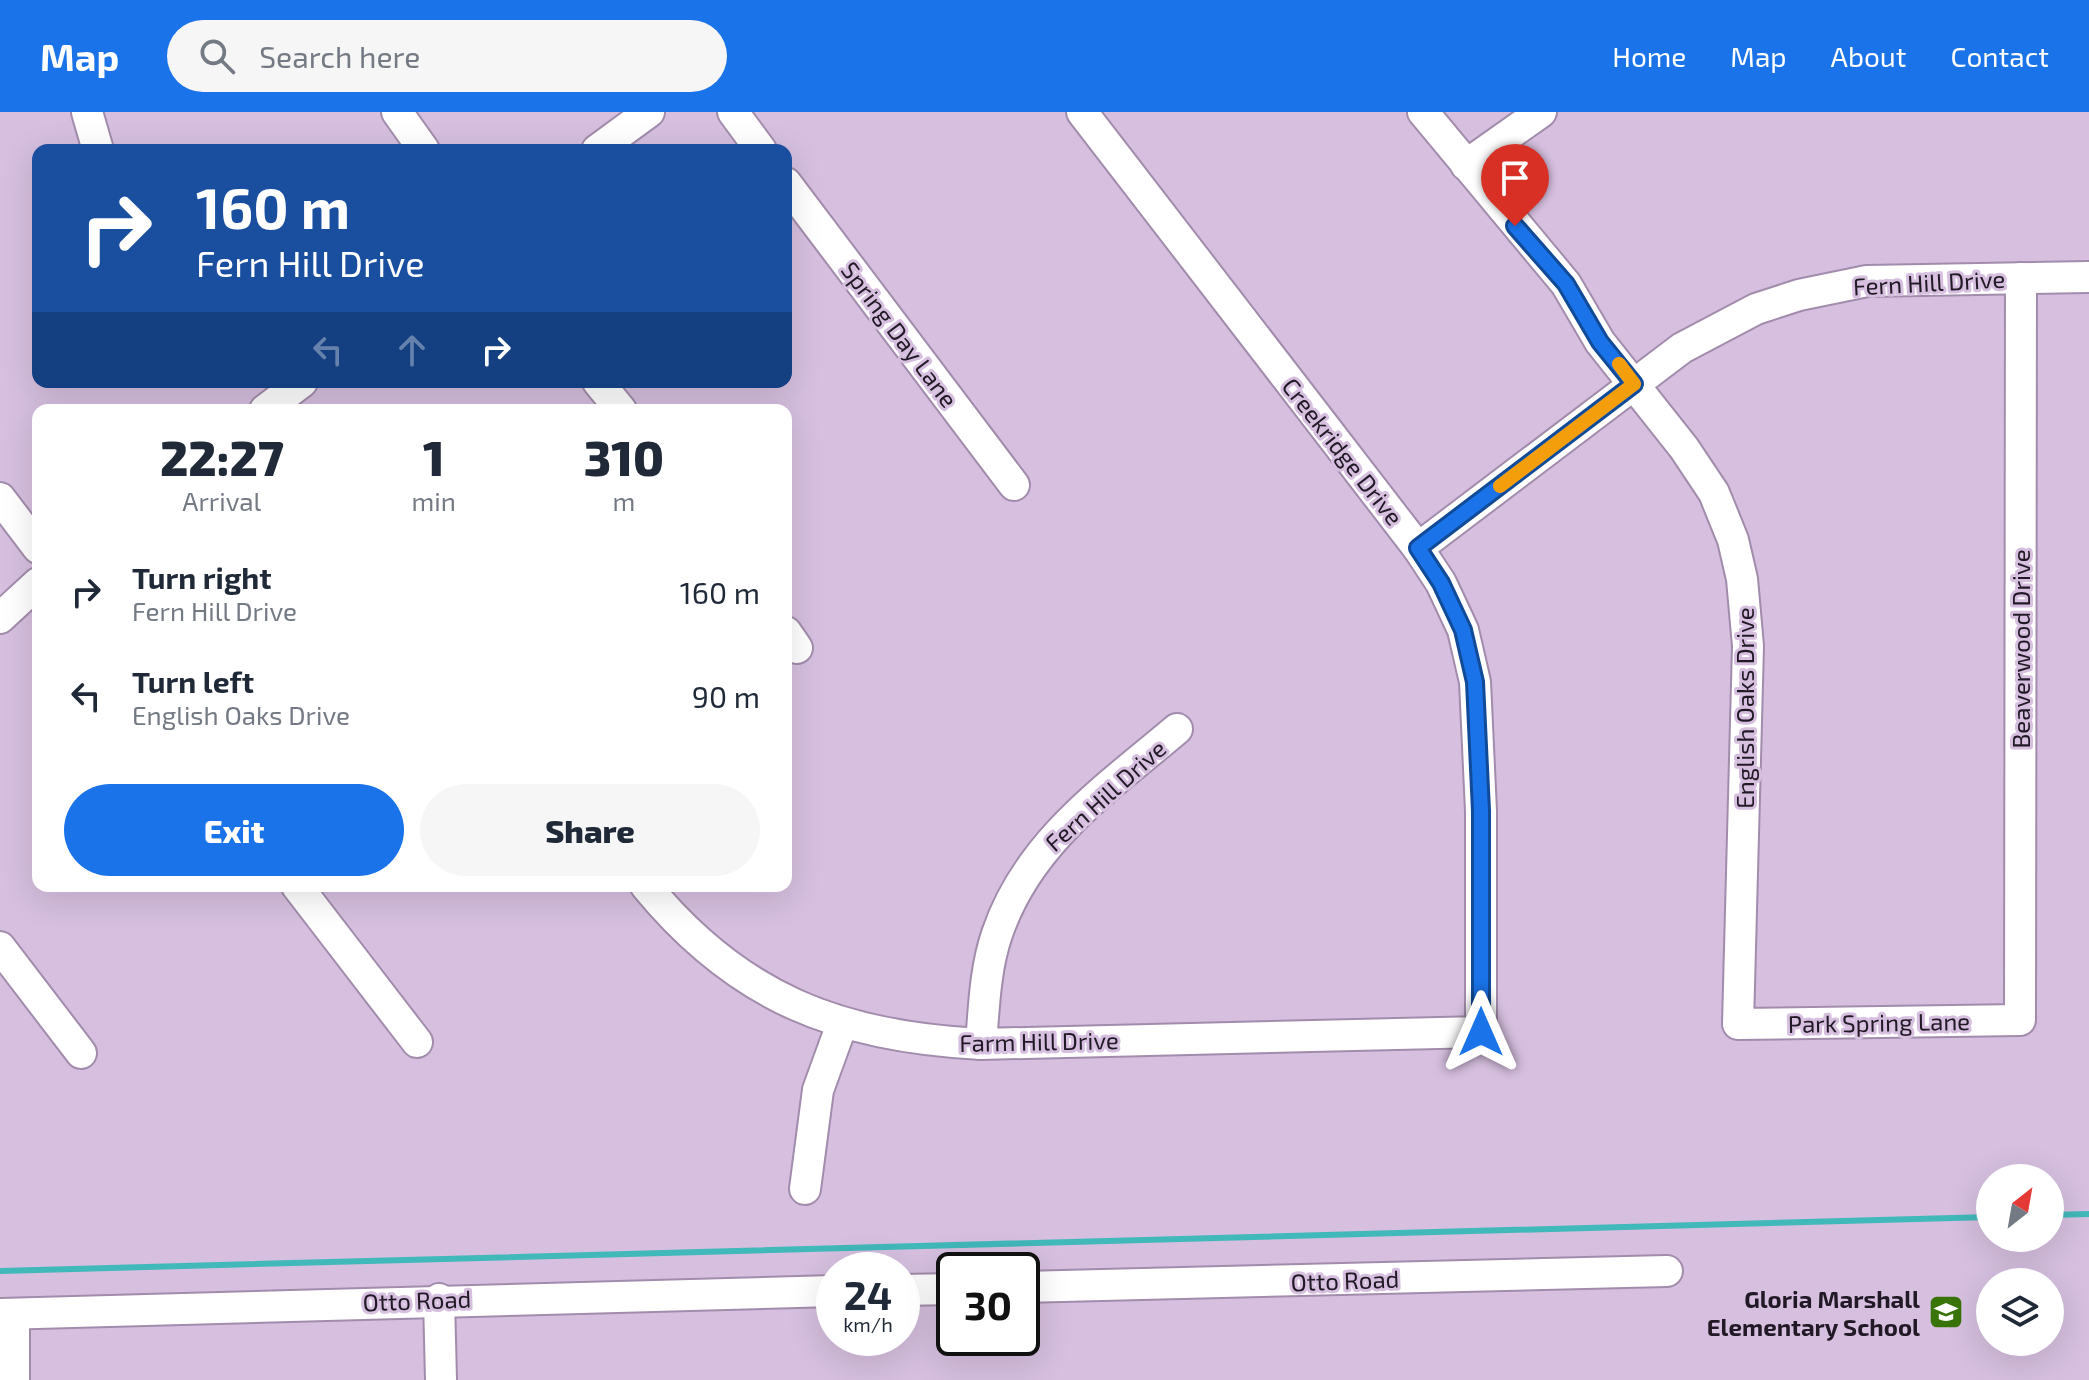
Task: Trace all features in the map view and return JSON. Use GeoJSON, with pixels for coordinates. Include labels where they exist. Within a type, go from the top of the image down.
{"type":"FeatureCollection","features":[{"type":"Feature","properties":{"kind":"street"},"geometry":{"type":"LineString","coordinates":[[87,112],[96,144]]}},
{"type":"Feature","properties":{"kind":"street"},"geometry":{"type":"LineString","coordinates":[[397,112],[420,144]]}},
{"type":"Feature","properties":{"kind":"street"},"geometry":{"type":"LineString","coordinates":[[605,144],[649,112]]}},
{"type":"Feature","properties":{"kind":"street"},"geometry":{"type":"LineString","coordinates":[[733,112],[757,144]]}},
{"type":"Feature","properties":{"kind":"street","name":"Creekridge Drive"},"geometry":{"type":"LineString","coordinates":[[1082,112],[1418,548],[1441,583],[1463,630],[1475,682],[1481,811],[1481,1032]]}},
{"type":"Feature","properties":{"kind":"street","name":"English Oaks Drive"},"geometry":{"type":"LineString","coordinates":[[1423,112],[1566,284],[1600,342],[1714,493],[1733,540],[1742,579],[1748,646],[1738,1024]]}},
{"type":"Feature","properties":{"kind":"street"},"geometry":{"type":"LineString","coordinates":[[1466,165],[1541,112]]}},
{"type":"Feature","properties":{"kind":"street","name":"Spring Day Lane"},"geometry":{"type":"LineString","coordinates":[[792,191],[1014,485]]}},
{"type":"Feature","properties":{"kind":"street","name":"Fern Hill Drive"},"geometry":{"type":"LineString","coordinates":[[1418,548],[1634,384],[1715,327],[1799,295],[1867,281],[2089,277]]}},
{"type":"Feature","properties":{"kind":"street","name":"Beaverwood Drive"},"geometry":{"type":"LineString","coordinates":[[2020,1020],[2021,278]]}},
{"type":"Feature","properties":{"kind":"street"},"geometry":{"type":"LineString","coordinates":[[269,402],[292,388]]}},
{"type":"Feature","properties":{"kind":"street"},"geometry":{"type":"LineString","coordinates":[[603,388],[616,404]]}},
{"type":"Feature","properties":{"kind":"street"},"geometry":{"type":"LineString","coordinates":[[0,498],[32,540]]}},
{"type":"Feature","properties":{"kind":"street"},"geometry":{"type":"LineString","coordinates":[[0,618],[32,589]]}},
{"type":"Feature","properties":{"kind":"street","name":"Fern Hill Drive"},"geometry":{"type":"LineString","coordinates":[[981,1044],[987,976],[996,936],[1012,897],[1032,863],[1056,833],[1177,729]]}},
{"type":"Feature","properties":{"kind":"street"},"geometry":{"type":"LineString","coordinates":[[302,892],[417,1042]]}},
{"type":"Feature","properties":{"kind":"street","name":"Farm Hill Drive"},"geometry":{"type":"LineString","coordinates":[[652,892],[703,946],[736,972],[801,1008],[842,1024],[916,1041],[981,1044],[1481,1032]]}},
{"type":"Feature","properties":{"kind":"street"},"geometry":{"type":"LineString","coordinates":[[0,947],[81,1053]]}},
{"type":"Feature","properties":{"kind":"street","name":"Park Spring Lane"},"geometry":{"type":"LineString","coordinates":[[1738,1024],[2020,1020]]}},
{"type":"Feature","properties":{"kind":"street"},"geometry":{"type":"LineString","coordinates":[[805,1189],[818,1090],[842,1024]]}},
{"type":"Feature","properties":{"kind":"street","name":"Otto Road"},"geometry":{"type":"LineString","coordinates":[[1040,1287],[1667,1271]]}},
{"type":"Feature","properties":{"kind":"street","name":"Otto Road"},"geometry":{"type":"LineString","coordinates":[[7,1314],[439,1299],[816,1291]]}},
{"type":"Feature","properties":{"kind":"street"},"geometry":{"type":"LineString","coordinates":[[439,1299],[441,1380]]}},
{"type":"Feature","properties":{"kind":"street"},"geometry":{"type":"LineString","coordinates":[[7,1314],[14,1380]]}},
{"type":"Feature","properties":{"kind":"waterway"},"geometry":{"type":"LineString","coordinates":[[2064,1215],[2089,1214]]}},
{"type":"Feature","properties":{"kind":"waterway"},"geometry":{"type":"LineString","coordinates":[[0,1271],[1976,1217]]}},
{"type":"Feature","properties":{"kind":"slow traffic"},"geometry":{"type":"LineString","coordinates":[[1500,486],[1634,384],[1619,364]]}},
{"type":"Feature","properties":{"kind":"place","name":"Gloria Marshall Elementary School"},"geometry":{"type":"Point","coordinates":[1946,1312]}},
{"type":"Feature","properties":{"kind":"route"},"geometry":{"type":"LineString","coordinates":[[1481,1032],[1481,811],[1475,682],[1463,630],[1441,583],[1418,548],[1634,384],[1600,342],[1566,284],[1515,226]]}}]}
